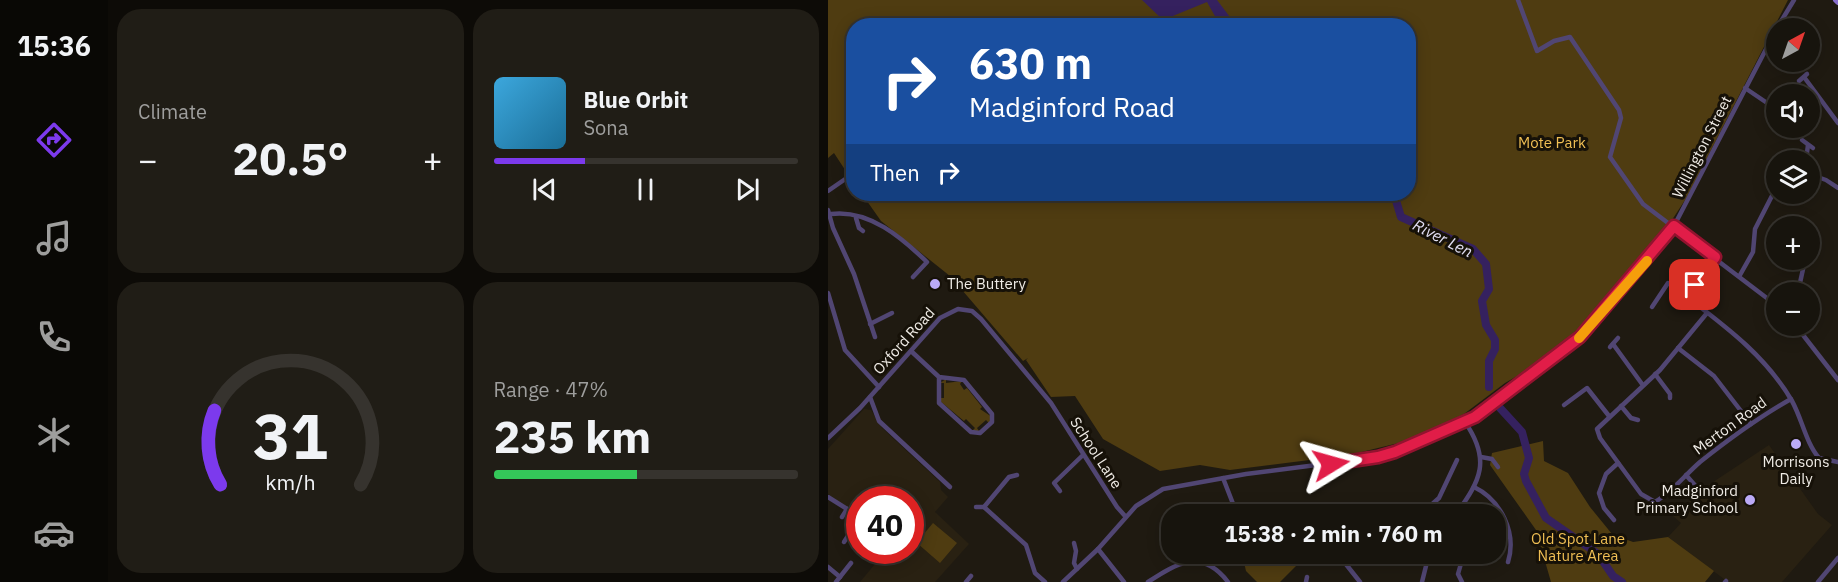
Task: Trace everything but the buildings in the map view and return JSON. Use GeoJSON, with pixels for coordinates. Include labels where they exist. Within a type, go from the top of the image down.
{"type":"FeatureCollection","features":[{"type":"Feature","properties":{"kind":"street"},"geometry":{"type":"LineString","coordinates":[[1518,0],[1538,51],[1554,41],[1570,37],[1616,104],[1621,118],[1610,157],[1643,204],[1766,297]]}},
{"type":"Feature","properties":{"kind":"street","name":"Willington Street"},"geometry":{"type":"LineString","coordinates":[[1783,18],[1794,0]]}},
{"type":"Feature","properties":{"kind":"street","name":"Willington Street"},"geometry":{"type":"LineString","coordinates":[[1063,582],[1098,549],[1125,516],[1141,502],[1163,489],[1223,478],[1378,457],[1465,422],[1580,337],[1674,226],[1766,49]]}},
{"type":"Feature","properties":{"kind":"street"},"geometry":{"type":"LineString","coordinates":[[1803,77],[1808,84]]}},
{"type":"Feature","properties":{"kind":"street"},"geometry":{"type":"LineString","coordinates":[[1745,88],[1766,102]]}},
{"type":"Feature","properties":{"kind":"street"},"geometry":{"type":"LineString","coordinates":[[1820,101],[1838,123]]}},
{"type":"Feature","properties":{"kind":"street"},"geometry":{"type":"LineString","coordinates":[[1802,141],[1811,147],[1810,150]]}},
{"type":"Feature","properties":{"kind":"street"},"geometry":{"type":"LineString","coordinates":[[1820,178],[1838,188]]}},
{"type":"Feature","properties":{"kind":"street"},"geometry":{"type":"LineString","coordinates":[[828,191],[846,179]]}},
{"type":"Feature","properties":{"kind":"street"},"geometry":{"type":"LineString","coordinates":[[1740,275],[1753,252],[1755,229],[1768,204]]}},
{"type":"Feature","properties":{"kind":"street"},"geometry":{"type":"LineString","coordinates":[[875,338],[854,274],[833,228],[830,212],[879,224],[896,234],[927,262],[913,277]]}},
{"type":"Feature","properties":{"kind":"street"},"geometry":{"type":"LineString","coordinates":[[856,218],[859,228],[863,231]]}},
{"type":"Feature","properties":{"kind":"street"},"geometry":{"type":"LineString","coordinates":[[1688,294],[1715,257]]}},
{"type":"Feature","properties":{"kind":"street"},"geometry":{"type":"LineString","coordinates":[[1652,307],[1668,283],[1688,294],[1691,300],[1758,356],[1791,399],[1815,453],[1820,458],[1838,462]]}},
{"type":"Feature","properties":{"kind":"street"},"geometry":{"type":"LineString","coordinates":[[828,293],[843,346],[879,387]]}},
{"type":"Feature","properties":{"kind":"street","name":"Oxford Road"},"geometry":{"type":"LineString","coordinates":[[828,438],[870,397],[946,313],[958,309],[972,311],[1049,401]]}},
{"type":"Feature","properties":{"kind":"street"},"geometry":{"type":"LineString","coordinates":[[870,324],[892,313]]}},
{"type":"Feature","properties":{"kind":"street"},"geometry":{"type":"LineString","coordinates":[[1564,405],[1587,387],[1609,416],[1655,374],[1707,313]]}},
{"type":"Feature","properties":{"kind":"street"},"geometry":{"type":"LineString","coordinates":[[1804,336],[1838,380]]}},
{"type":"Feature","properties":{"kind":"street"},"geometry":{"type":"LineString","coordinates":[[1618,338],[1612,346],[1642,384]]}},
{"type":"Feature","properties":{"kind":"street"},"geometry":{"type":"LineString","coordinates":[[1678,348],[1714,376],[1751,424]]}},
{"type":"Feature","properties":{"kind":"street"},"geometry":{"type":"LineString","coordinates":[[911,351],[939,377],[964,380],[992,414],[992,422],[980,433],[971,432],[939,403],[939,377]]}},
{"type":"Feature","properties":{"kind":"street"},"geometry":{"type":"LineString","coordinates":[[1655,374],[1670,394],[1670,398]]}},
{"type":"Feature","properties":{"kind":"street"},"geometry":{"type":"LineString","coordinates":[[870,397],[879,421],[950,487]]}},
{"type":"Feature","properties":{"kind":"street","name":"Merton Road"},"geometry":{"type":"LineString","coordinates":[[1609,416],[1597,429],[1598,435],[1618,464],[1649,501],[1655,502],[1751,424],[1791,399]]}},
{"type":"Feature","properties":{"kind":"street","name":"School Lane"},"geometry":{"type":"LineString","coordinates":[[1049,401],[1125,516]]}},
{"type":"Feature","properties":{"kind":"street"},"geometry":{"type":"LineString","coordinates":[[1622,406],[1631,418],[1638,420]]}},
{"type":"Feature","properties":{"kind":"street"},"geometry":{"type":"LineString","coordinates":[[1463,504],[1474,487],[1480,469],[1481,456],[1477,440],[1465,422]]}},
{"type":"Feature","properties":{"kind":"street"},"geometry":{"type":"LineString","coordinates":[[1060,491],[1054,483],[1083,455]]}},
{"type":"Feature","properties":{"kind":"street"},"geometry":{"type":"LineString","coordinates":[[1481,456],[1492,459],[1498,467]]}},
{"type":"Feature","properties":{"kind":"street"},"geometry":{"type":"LineString","coordinates":[[1433,504],[1457,460]]}},
{"type":"Feature","properties":{"kind":"street"},"geometry":{"type":"LineString","coordinates":[[1614,520],[1604,508],[1599,493],[1606,474],[1618,464]]}},
{"type":"Feature","properties":{"kind":"street"},"geometry":{"type":"LineString","coordinates":[[984,507],[1009,477],[1017,475]]}},
{"type":"Feature","properties":{"kind":"street","name":"Merton Road"},"geometry":{"type":"LineString","coordinates":[[1686,475],[1700,490]]}},
{"type":"Feature","properties":{"kind":"street"},"geometry":{"type":"LineString","coordinates":[[1223,478],[1233,504]]}},
{"type":"Feature","properties":{"kind":"street"},"geometry":{"type":"LineString","coordinates":[[1474,487],[1486,493],[1494,504]]}},
{"type":"Feature","properties":{"kind":"street"},"geometry":{"type":"LineString","coordinates":[[828,497],[846,508]]}},
{"type":"Feature","properties":{"kind":"street"},"geometry":{"type":"LineString","coordinates":[[976,507],[984,507],[1026,545],[1035,573],[1045,582]]}},
{"type":"Feature","properties":{"kind":"street"},"geometry":{"type":"LineString","coordinates":[[842,517],[846,511]]}},
{"type":"Feature","properties":{"kind":"street"},"geometry":{"type":"LineString","coordinates":[[1506,522],[1513,556],[1508,562]]}},
{"type":"Feature","properties":{"kind":"street"},"geometry":{"type":"LineString","coordinates":[[1074,543],[1076,551],[1074,563],[1077,569]]}},
{"type":"Feature","properties":{"kind":"street"},"geometry":{"type":"LineString","coordinates":[[1098,549],[1124,582]]}},
{"type":"Feature","properties":{"kind":"street"},"geometry":{"type":"LineString","coordinates":[[1829,582],[1820,580],[1838,558]]}},
{"type":"Feature","properties":{"kind":"street"},"geometry":{"type":"LineString","coordinates":[[836,582],[850,564]]}},
{"type":"Feature","properties":{"kind":"street"},"geometry":{"type":"LineString","coordinates":[[1148,582],[1178,564]]}},
{"type":"Feature","properties":{"kind":"street"},"geometry":{"type":"LineString","coordinates":[[1200,564],[1218,572],[1228,582]]}},
{"type":"Feature","properties":{"kind":"street"},"geometry":{"type":"LineString","coordinates":[[1339,564],[1352,569],[1360,582]]}},
{"type":"Feature","properties":{"kind":"street"},"geometry":{"type":"LineString","coordinates":[[1422,582],[1426,564]]}},
{"type":"Feature","properties":{"kind":"street"},"geometry":{"type":"LineString","coordinates":[[1460,564],[1458,574],[1462,582]]}},
{"type":"Feature","properties":{"kind":"street"},"geometry":{"type":"LineString","coordinates":[[828,567],[840,577]]}},
{"type":"Feature","properties":{"kind":"street"},"geometry":{"type":"LineString","coordinates":[[966,582],[971,576]]}},
{"type":"Feature","properties":{"kind":"shaded area"},"geometry":{"type":"Polygon","coordinates":[[[1142,0],[1217,0],[1231,18],[1216,18],[1207,2],[1168,18],[1161,18],[1142,0]]]}},
{"type":"Feature","properties":{"kind":"shaded area"},"geometry":{"type":"Polygon","coordinates":[[[864,409],[871,410],[882,428],[940,482],[941,490],[948,497],[935,512],[969,544],[935,582],[860,582],[875,564],[924,564],[924,486],[846,486],[846,506],[828,494],[828,449],[864,409]]]}},
{"type":"Feature","properties":{"kind":"shaded area","name":"Madginford Primary School"},"geometry":{"type":"Polygon","coordinates":[[[1769,445],[1818,514],[1832,525],[1782,582],[1728,582],[1668,537],[1681,523],[1673,516],[1707,486],[1769,445]]]}},
{"type":"Feature","properties":{"kind":"green space","name":"Mote Park"},"geometry":{"type":"Polygon","coordinates":[[[828,0],[1788,0],[1779,18],[1766,18],[1766,43],[1687,197],[1651,252],[1610,299],[1535,366],[1505,383],[1464,414],[1411,440],[1349,455],[1230,470],[1200,465],[1160,471],[1103,439],[1075,396],[1051,397],[1026,360],[1028,358],[1023,361],[950,276],[881,221],[867,201],[1416,201],[1416,18],[846,18],[846,171],[834,153],[828,158],[828,0]]]}},
{"type":"Feature","properties":{"kind":"green space"},"geometry":{"type":"Polygon","coordinates":[[[946,379],[946,383],[962,381],[960,384],[964,390],[967,388],[982,407],[980,409],[992,417],[989,423],[986,420],[977,428],[979,431],[972,431],[975,428],[966,419],[964,421],[940,401],[940,398],[944,398],[944,383],[940,383],[946,379]]]}},
{"type":"Feature","properties":{"kind":"green space","name":"Old Spot Lane Nature Area"},"geometry":{"type":"Polygon","coordinates":[[[1543,441],[1544,461],[1568,473],[1590,507],[1612,534],[1633,542],[1668,537],[1714,571],[1705,582],[1551,582],[1536,530],[1490,465],[1492,453],[1543,441]]]}},
{"type":"Feature","properties":{"kind":"green space"},"geometry":{"type":"Polygon","coordinates":[[[933,523],[957,543],[940,563],[924,549],[924,534],[933,523]]]}},
{"type":"Feature","properties":{"kind":"green space"},"geometry":{"type":"Polygon","coordinates":[[[1244,564],[1298,564],[1280,582],[1257,582],[1246,571],[1244,564]]]}},
{"type":"Feature","properties":{"kind":"waterway","name":"River Len"},"geometry":{"type":"LineString","coordinates":[[1396,201],[1401,217],[1473,249],[1486,264],[1489,289],[1482,301],[1486,325],[1495,340],[1495,349],[1489,361],[1489,387]]}},
{"type":"Feature","properties":{"kind":"waterway","name":"River Len"},"geometry":{"type":"LineString","coordinates":[[1500,408],[1522,432],[1529,458],[1524,474],[1546,518],[1598,554],[1613,576],[1622,582]]}},
{"type":"Feature","properties":{"kind":"slow traffic"},"geometry":{"type":"LineString","coordinates":[[1579,338],[1647,261]]}},
{"type":"Feature","properties":{"kind":"place","name":"The Buttery"},"geometry":{"type":"Point","coordinates":[935,284]}},
{"type":"Feature","properties":{"kind":"place","name":"Morrisons Daily"},"geometry":{"type":"Point","coordinates":[1796,444]}},
{"type":"Feature","properties":{"kind":"place","name":"Madginford Primary School"},"geometry":{"type":"Point","coordinates":[1750,500]}},
{"type":"Feature","properties":{"kind":"route"},"geometry":{"type":"LineString","coordinates":[[1331,464],[1395,452],[1475,417],[1580,337],[1643,266],[1674,226],[1715,257],[1695,285]]}}]}
